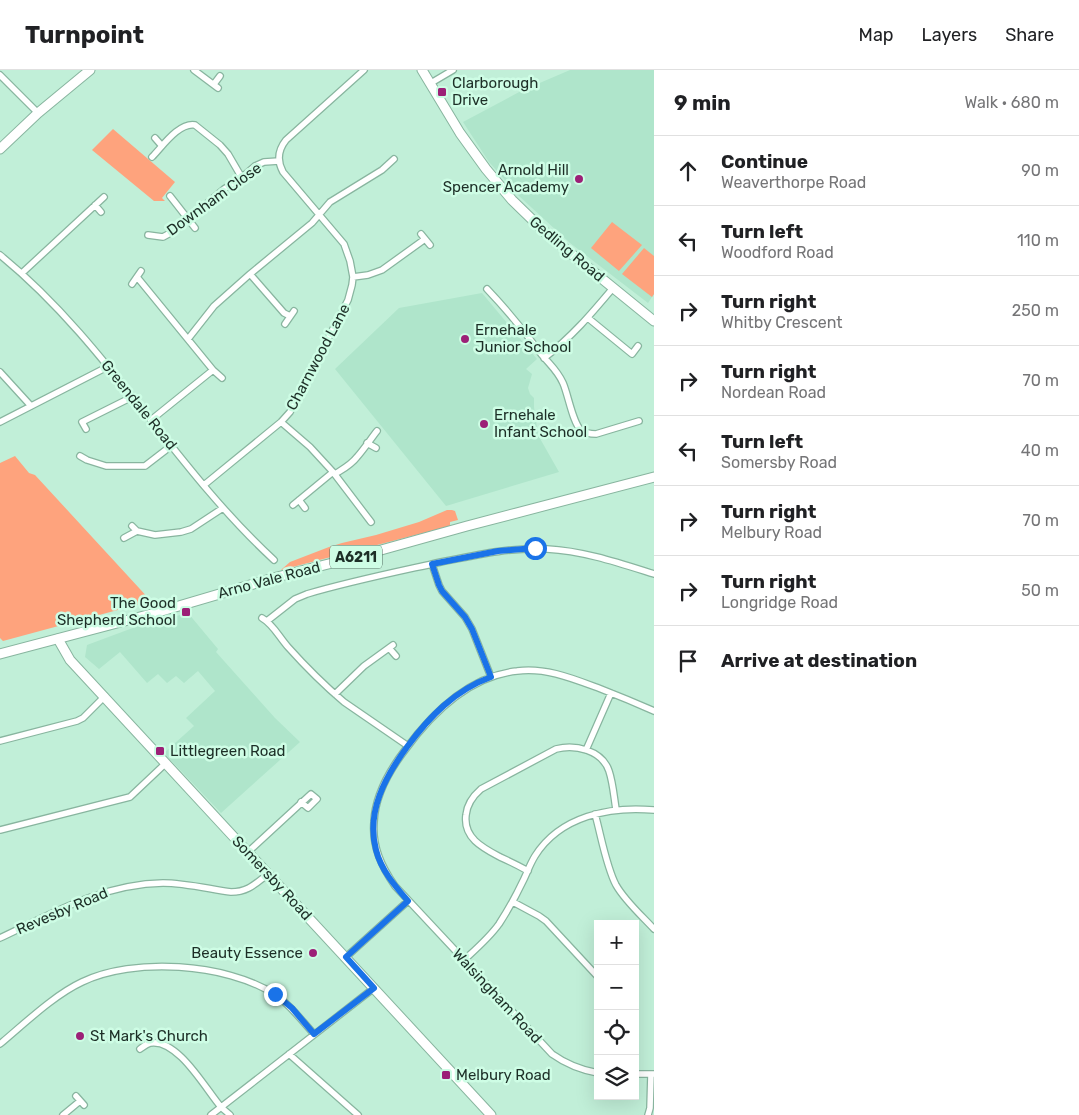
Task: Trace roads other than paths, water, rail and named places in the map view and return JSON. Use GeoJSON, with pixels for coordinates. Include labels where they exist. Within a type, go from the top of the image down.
{"type":"FeatureCollection","features":[{"type":"Feature","properties":{"kind":"street"},"geometry":{"type":"LineString","coordinates":[[0,149],[38,113],[90,70]]}},
{"type":"Feature","properties":{"kind":"street"},"geometry":{"type":"LineString","coordinates":[[194,70],[216,86],[220,76]]}},
{"type":"Feature","properties":{"kind":"street"},"geometry":{"type":"LineString","coordinates":[[279,160],[281,148],[286,140],[364,70]]}},
{"type":"Feature","properties":{"kind":"street","name":"Gedling Road"},"geometry":{"type":"LineString","coordinates":[[422,70],[464,138],[486,169],[512,200],[547,234],[654,321]]}},
{"type":"Feature","properties":{"kind":"street"},"geometry":{"type":"LineString","coordinates":[[431,83],[453,70]]}},
{"type":"Feature","properties":{"kind":"street"},"geometry":{"type":"LineString","coordinates":[[0,75],[38,113]]}},
{"type":"Feature","properties":{"kind":"street"},"geometry":{"type":"LineString","coordinates":[[152,157],[181,128],[188,124],[195,125],[228,154],[242,178]]}},
{"type":"Feature","properties":{"kind":"street"},"geometry":{"type":"LineString","coordinates":[[155,138],[162,146]]}},
{"type":"Feature","properties":{"kind":"street"},"geometry":{"type":"LineString","coordinates":[[188,339],[214,306],[312,224],[330,202],[382,170],[394,159]]}},
{"type":"Feature","properties":{"kind":"street","name":"Downham Close"},"geometry":{"type":"LineString","coordinates":[[148,235],[163,237],[174,231],[224,189],[242,178],[259,164],[279,160]]}},
{"type":"Feature","properties":{"kind":"street","name":"Charnwood Lane"},"geometry":{"type":"LineString","coordinates":[[204,485],[281,422],[290,412],[351,293],[353,277],[344,244],[281,169],[279,160]]}},
{"type":"Feature","properties":{"kind":"street"},"geometry":{"type":"LineString","coordinates":[[382,170],[389,174]]}},
{"type":"Feature","properties":{"kind":"street"},"geometry":{"type":"LineString","coordinates":[[170,196],[195,228]]}},
{"type":"Feature","properties":{"kind":"street"},"geometry":{"type":"LineString","coordinates":[[22,273],[104,197]]}},
{"type":"Feature","properties":{"kind":"street"},"geometry":{"type":"LineString","coordinates":[[95,205],[101,212]]}},
{"type":"Feature","properties":{"kind":"street"},"geometry":{"type":"LineString","coordinates":[[353,277],[368,275],[382,270],[423,236],[430,245]]}},
{"type":"Feature","properties":{"kind":"street","name":"Greendale Road"},"geometry":{"type":"LineString","coordinates":[[0,255],[22,273],[72,324],[231,518],[274,560]]}},
{"type":"Feature","properties":{"kind":"street"},"geometry":{"type":"LineString","coordinates":[[132,284],[141,271]]}},
{"type":"Feature","properties":{"kind":"street"},"geometry":{"type":"LineString","coordinates":[[250,274],[284,313],[292,314],[285,324]]}},
{"type":"Feature","properties":{"kind":"street"},"geometry":{"type":"LineString","coordinates":[[137,277],[213,370],[222,378]]}},
{"type":"Feature","properties":{"kind":"street"},"geometry":{"type":"LineString","coordinates":[[544,358],[570,337],[613,288]]}},
{"type":"Feature","properties":{"kind":"street"},"geometry":{"type":"LineString","coordinates":[[487,289],[554,368],[562,381],[580,430],[588,434],[596,434],[640,421]]}},
{"type":"Feature","properties":{"kind":"street"},"geometry":{"type":"LineString","coordinates":[[588,318],[632,354],[638,346]]}},
{"type":"Feature","properties":{"kind":"street"},"geometry":{"type":"LineString","coordinates":[[0,422],[108,366]]}},
{"type":"Feature","properties":{"kind":"street"},"geometry":{"type":"LineString","coordinates":[[151,420],[213,370]]}},
{"type":"Feature","properties":{"kind":"street"},"geometry":{"type":"LineString","coordinates":[[0,372],[31,406]]}},
{"type":"Feature","properties":{"kind":"street"},"geometry":{"type":"LineString","coordinates":[[86,429],[82,422],[132,397]]}},
{"type":"Feature","properties":{"kind":"street"},"geometry":{"type":"LineString","coordinates":[[281,422],[310,447],[334,473],[371,522]]}},
{"type":"Feature","properties":{"kind":"street"},"geometry":{"type":"LineString","coordinates":[[293,505],[334,473],[351,464],[377,431]]}},
{"type":"Feature","properties":{"kind":"street"},"geometry":{"type":"LineString","coordinates":[[367,443],[376,448]]}},
{"type":"Feature","properties":{"kind":"street"},"geometry":{"type":"LineString","coordinates":[[80,456],[106,466],[145,466],[171,446]]}},
{"type":"Feature","properties":{"kind":"street"},"geometry":{"type":"LineString","coordinates":[[88,460],[93,453]]}},
{"type":"Feature","properties":{"kind":"street","name":"Arno Vale Road"},"geometry":{"type":"LineString","coordinates":[[0,654],[155,613],[277,577],[654,477]]}},
{"type":"Feature","properties":{"kind":"street"},"geometry":{"type":"LineString","coordinates":[[299,500],[305,508]]}},
{"type":"Feature","properties":{"kind":"street"},"geometry":{"type":"LineString","coordinates":[[132,526],[137,531],[155,535],[181,532],[223,508]]}},
{"type":"Feature","properties":{"kind":"street"},"geometry":{"type":"LineString","coordinates":[[124,538],[137,531]]}},
{"type":"Feature","properties":{"kind":"street"},"geometry":{"type":"LineString","coordinates":[[267,553],[272,548]]}},
{"type":"Feature","properties":{"kind":"street"},"geometry":{"type":"LineString","coordinates":[[408,746],[344,702],[287,646],[264,619],[295,599],[307,594],[363,579],[498,551],[547,549],[585,554],[654,574]]}},
{"type":"Feature","properties":{"kind":"street"},"geometry":{"type":"LineString","coordinates":[[432,564],[442,591],[465,617],[472,629],[491,677]]}},
{"type":"Feature","properties":{"kind":"street","name":"Somersby Road"},"geometry":{"type":"LineString","coordinates":[[58,639],[70,660],[491,1115]]}},
{"type":"Feature","properties":{"kind":"street"},"geometry":{"type":"LineString","coordinates":[[335,694],[364,666],[391,647],[396,656]]}},
{"type":"Feature","properties":{"kind":"street","name":"Walsingham Road"},"geometry":{"type":"LineString","coordinates":[[594,1072],[575,1067],[552,1054],[394,886],[381,864],[374,843],[373,823],[377,802],[385,781],[398,759],[425,723],[468,688],[491,677],[515,671],[543,671],[576,680],[654,711]]}},
{"type":"Feature","properties":{"kind":"street"},"geometry":{"type":"LineString","coordinates":[[586,750],[611,693]]}},
{"type":"Feature","properties":{"kind":"street"},"geometry":{"type":"LineString","coordinates":[[0,741],[83,718],[105,696]]}},
{"type":"Feature","properties":{"kind":"street"},"geometry":{"type":"LineString","coordinates":[[528,871],[475,842],[466,825],[466,814],[469,803],[477,793],[556,749],[568,747],[586,750],[600,758],[609,769],[616,809]]}},
{"type":"Feature","properties":{"kind":"street"},"geometry":{"type":"LineString","coordinates":[[0,830],[130,797],[166,763]]}},
{"type":"Feature","properties":{"kind":"street"},"geometry":{"type":"LineString","coordinates":[[248,852],[301,802]]}},
{"type":"Feature","properties":{"kind":"street"},"geometry":{"type":"LineString","coordinates":[[464,960],[498,926],[513,902],[538,852],[554,834],[572,822],[595,814],[616,809],[654,810]]}},
{"type":"Feature","properties":{"kind":"street"},"geometry":{"type":"LineString","coordinates":[[595,814],[616,885],[654,929]]}},
{"type":"Feature","properties":{"kind":"street","name":"Revesby Road"},"geometry":{"type":"LineString","coordinates":[[0,938],[88,898],[123,887],[172,883],[239,892],[250,888],[268,874]]}},
{"type":"Feature","properties":{"kind":"street"},"geometry":{"type":"LineString","coordinates":[[346,957],[408,901]]}},
{"type":"Feature","properties":{"kind":"street"},"geometry":{"type":"LineString","coordinates":[[513,902],[543,918],[594,973]]}},
{"type":"Feature","properties":{"kind":"street"},"geometry":{"type":"LineString","coordinates":[[0,1044],[58,997],[81,982],[113,971],[154,967],[203,970],[252,983],[284,1001],[314,1034]]}},
{"type":"Feature","properties":{"kind":"street"},"geometry":{"type":"LineString","coordinates":[[211,1115],[374,988]]}},
{"type":"Feature","properties":{"kind":"street"},"geometry":{"type":"LineString","coordinates":[[140,1049],[147,1044],[154,1043],[161,1044],[172,1050],[192,1069],[221,1107],[230,1115]]}},
{"type":"Feature","properties":{"kind":"street"},"geometry":{"type":"LineString","coordinates":[[289,1054],[358,1115]]}},
{"type":"Feature","properties":{"kind":"street"},"geometry":{"type":"LineString","coordinates":[[639,1074],[653,1074],[648,1115]]}},
{"type":"Feature","properties":{"kind":"street"},"geometry":{"type":"LineString","coordinates":[[63,1115],[80,1101]]}},
{"type":"Feature","properties":{"kind":"place","name":"Clarborough Drive"},"geometry":{"type":"Point","coordinates":[442,92]}},
{"type":"Feature","properties":{"kind":"place","name":"Arnold Hill Spencer Academy"},"geometry":{"type":"Point","coordinates":[579,179]}},
{"type":"Feature","properties":{"kind":"place","name":"Ernehale Junior School"},"geometry":{"type":"Point","coordinates":[465,339]}},
{"type":"Feature","properties":{"kind":"place","name":"Ernehale Infant School"},"geometry":{"type":"Point","coordinates":[484,424]}},
{"type":"Feature","properties":{"kind":"place","name":"The Good Shepherd School"},"geometry":{"type":"Point","coordinates":[186,612]}},
{"type":"Feature","properties":{"kind":"place","name":"Littlegreen Road"},"geometry":{"type":"Point","coordinates":[160,751]}},
{"type":"Feature","properties":{"kind":"place","name":"Beauty Essence"},"geometry":{"type":"Point","coordinates":[313,953]}},
{"type":"Feature","properties":{"kind":"place","name":"St Mark's Church"},"geometry":{"type":"Point","coordinates":[80,1036]}},
{"type":"Feature","properties":{"kind":"place","name":"Melbury Road"},"geometry":{"type":"Point","coordinates":[446,1075]}}]}
